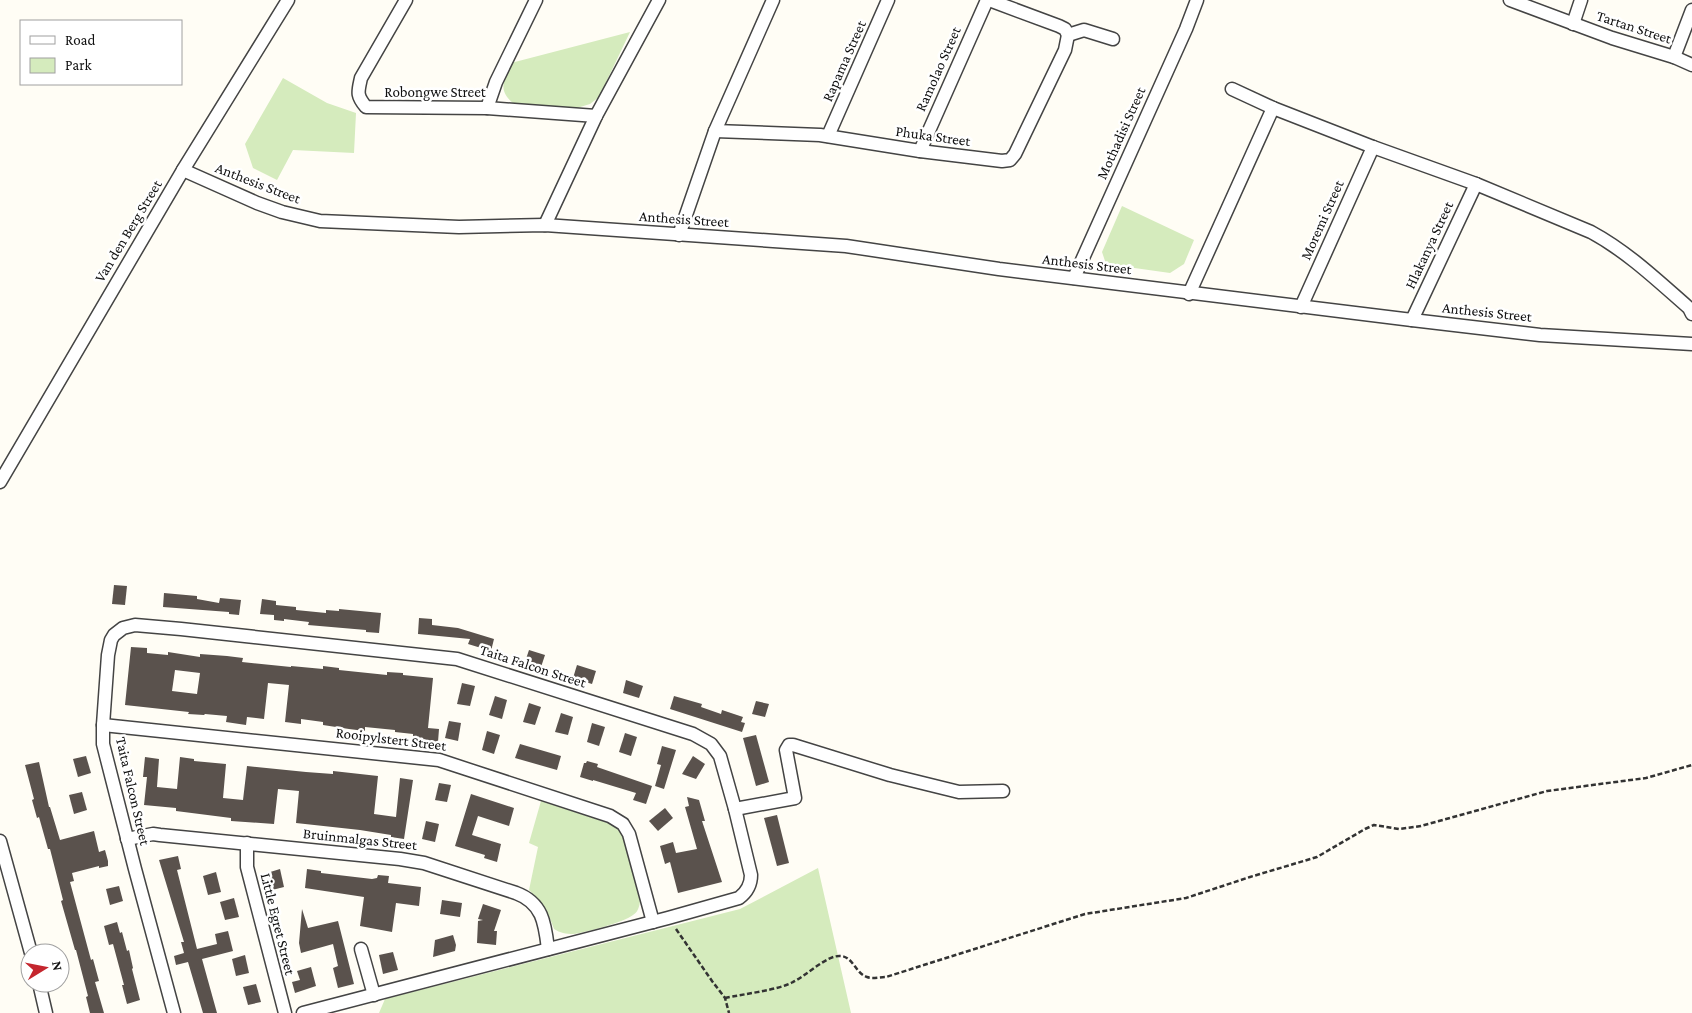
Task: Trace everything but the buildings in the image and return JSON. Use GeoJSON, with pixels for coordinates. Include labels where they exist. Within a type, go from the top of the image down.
{"type":"FeatureCollection","features":[{"type":"Feature","properties":{"kind":"street","name":"Van den Berg Street"},"geometry":{"type":"LineString","coordinates":[[0,482],[182,170],[288,0]]}},
{"type":"Feature","properties":{"kind":"street","name":"Robongwe Street"},"geometry":{"type":"LineString","coordinates":[[406,0],[361,78],[358,91],[360,100],[366,107],[487,108],[596,116]]}},
{"type":"Feature","properties":{"kind":"street"},"geometry":{"type":"LineString","coordinates":[[487,108],[496,82],[536,0]]}},
{"type":"Feature","properties":{"kind":"street"},"geometry":{"type":"LineString","coordinates":[[545,226],[596,116],[659,0]]}},
{"type":"Feature","properties":{"kind":"street"},"geometry":{"type":"LineString","coordinates":[[680,235],[715,131],[774,0]]}},
{"type":"Feature","properties":{"kind":"street","name":"Rapama Street"},"geometry":{"type":"LineString","coordinates":[[828,136],[888,0]]}},
{"type":"Feature","properties":{"kind":"street"},"geometry":{"type":"LineString","coordinates":[[988,0],[1059,26],[1065,29],[1068,35],[1084,30],[1113,39]]}},
{"type":"Feature","properties":{"kind":"street","name":"Ramolao Street"},"geometry":{"type":"LineString","coordinates":[[920,151],[988,0]]}},
{"type":"Feature","properties":{"kind":"street","name":"Mothadisi Street"},"geometry":{"type":"LineString","coordinates":[[1074,278],[1186,29],[1197,0]]}},
{"type":"Feature","properties":{"kind":"street","name":"Tartan Street"},"geometry":{"type":"LineString","coordinates":[[1510,0],[1572,24],[1674,57],[1692,65]]}},
{"type":"Feature","properties":{"kind":"street"},"geometry":{"type":"LineString","coordinates":[[1572,24],[1581,0]]}},
{"type":"Feature","properties":{"kind":"street"},"geometry":{"type":"LineString","coordinates":[[1674,57],[1692,10]]}},
{"type":"Feature","properties":{"kind":"street","name":"Phuka Street"},"geometry":{"type":"LineString","coordinates":[[715,131],[828,136],[920,151],[989,160],[1010,160],[1015,154],[1065,50],[1068,35]]}},
{"type":"Feature","properties":{"kind":"street"},"geometry":{"type":"LineString","coordinates":[[1232,89],[1273,108],[1476,184],[1591,232],[1629,255],[1689,308],[1692,314]]}},
{"type":"Feature","properties":{"kind":"street"},"geometry":{"type":"LineString","coordinates":[[1189,294],[1273,108]]}},
{"type":"Feature","properties":{"kind":"street","name":"Moremi Street"},"geometry":{"type":"LineString","coordinates":[[1301,307],[1373,147]]}},
{"type":"Feature","properties":{"kind":"street","name":"Anthesis Street"},"geometry":{"type":"LineString","coordinates":[[182,170],[257,203],[282,212],[320,221],[459,227],[545,226],[846,246],[1189,294],[1540,335],[1692,344]]}},
{"type":"Feature","properties":{"kind":"street","name":"Hlakanya Street"},"geometry":{"type":"LineString","coordinates":[[1412,320],[1476,184]]}},
{"type":"Feature","properties":{"kind":"street","name":"Taita Falcon Street"},"geometry":{"type":"LineString","coordinates":[[174,1013],[105,754],[102,725],[108,655],[114,635],[128,626],[180,629],[441,656],[468,662],[702,738],[712,744],[720,756],[751,874],[750,885],[746,892],[735,900],[303,1013]]}},
{"type":"Feature","properties":{"kind":"street","name":"Rooipylstert Street"},"geometry":{"type":"LineString","coordinates":[[102,725],[439,760],[610,816],[623,824],[629,834],[653,922]]}},
{"type":"Feature","properties":{"kind":"street"},"geometry":{"type":"LineString","coordinates":[[735,809],[795,798],[786,750],[789,745],[890,775],[959,792],[1003,790]]}},
{"type":"Feature","properties":{"kind":"street","name":"Bruinmalgas Street"},"geometry":{"type":"LineString","coordinates":[[127,839],[160,834],[416,861],[516,893],[529,899],[538,909],[544,923],[548,949]]}},
{"type":"Feature","properties":{"kind":"street"},"geometry":{"type":"LineString","coordinates":[[0,841],[28,943]]}},
{"type":"Feature","properties":{"kind":"street","name":"Little Egret Street"},"geometry":{"type":"LineString","coordinates":[[247,843],[247,868],[284,1013]]}},
{"type":"Feature","properties":{"kind":"street"},"geometry":{"type":"LineString","coordinates":[[361,949],[374,995]]}},
{"type":"Feature","properties":{"kind":"street"},"geometry":{"type":"LineString","coordinates":[[41,993],[46,1013]]}},
{"type":"Feature","properties":{"kind":"path"},"geometry":{"type":"LineString","coordinates":[[725,998],[792,983],[821,964],[840,956],[848,959],[866,977],[886,977],[1085,914],[1186,898],[1317,857],[1374,825],[1399,829],[1420,826],[1547,791],[1646,778],[1692,765]]}},
{"type":"Feature","properties":{"kind":"path"},"geometry":{"type":"LineString","coordinates":[[668,918],[725,998],[729,1013]]}},
{"type":"Feature","properties":{"kind":"green space"},"geometry":{"type":"Polygon","coordinates":[[[630,32],[599,97],[590,104],[577,108],[514,104],[505,94],[504,85],[511,63],[630,32]]]}},
{"type":"Feature","properties":{"kind":"green space"},"geometry":{"type":"Polygon","coordinates":[[[283,78],[327,103],[356,113],[354,153],[293,150],[277,180],[253,168],[245,144],[283,78]]]}},
{"type":"Feature","properties":{"kind":"green space"},"geometry":{"type":"Polygon","coordinates":[[[1122,206],[1194,240],[1184,264],[1170,273],[1106,264],[1102,252],[1122,206]]]}},
{"type":"Feature","properties":{"kind":"green space"},"geometry":{"type":"Polygon","coordinates":[[[541,801],[611,824],[619,830],[623,836],[640,902],[635,914],[613,924],[573,934],[554,929],[550,917],[538,899],[529,890],[538,847],[529,843],[541,801]]]}},
{"type":"Feature","properties":{"kind":"green space"},"geometry":{"type":"Polygon","coordinates":[[[818,868],[851,1013],[379,1013],[385,999],[740,909],[818,868]]]}}]}
